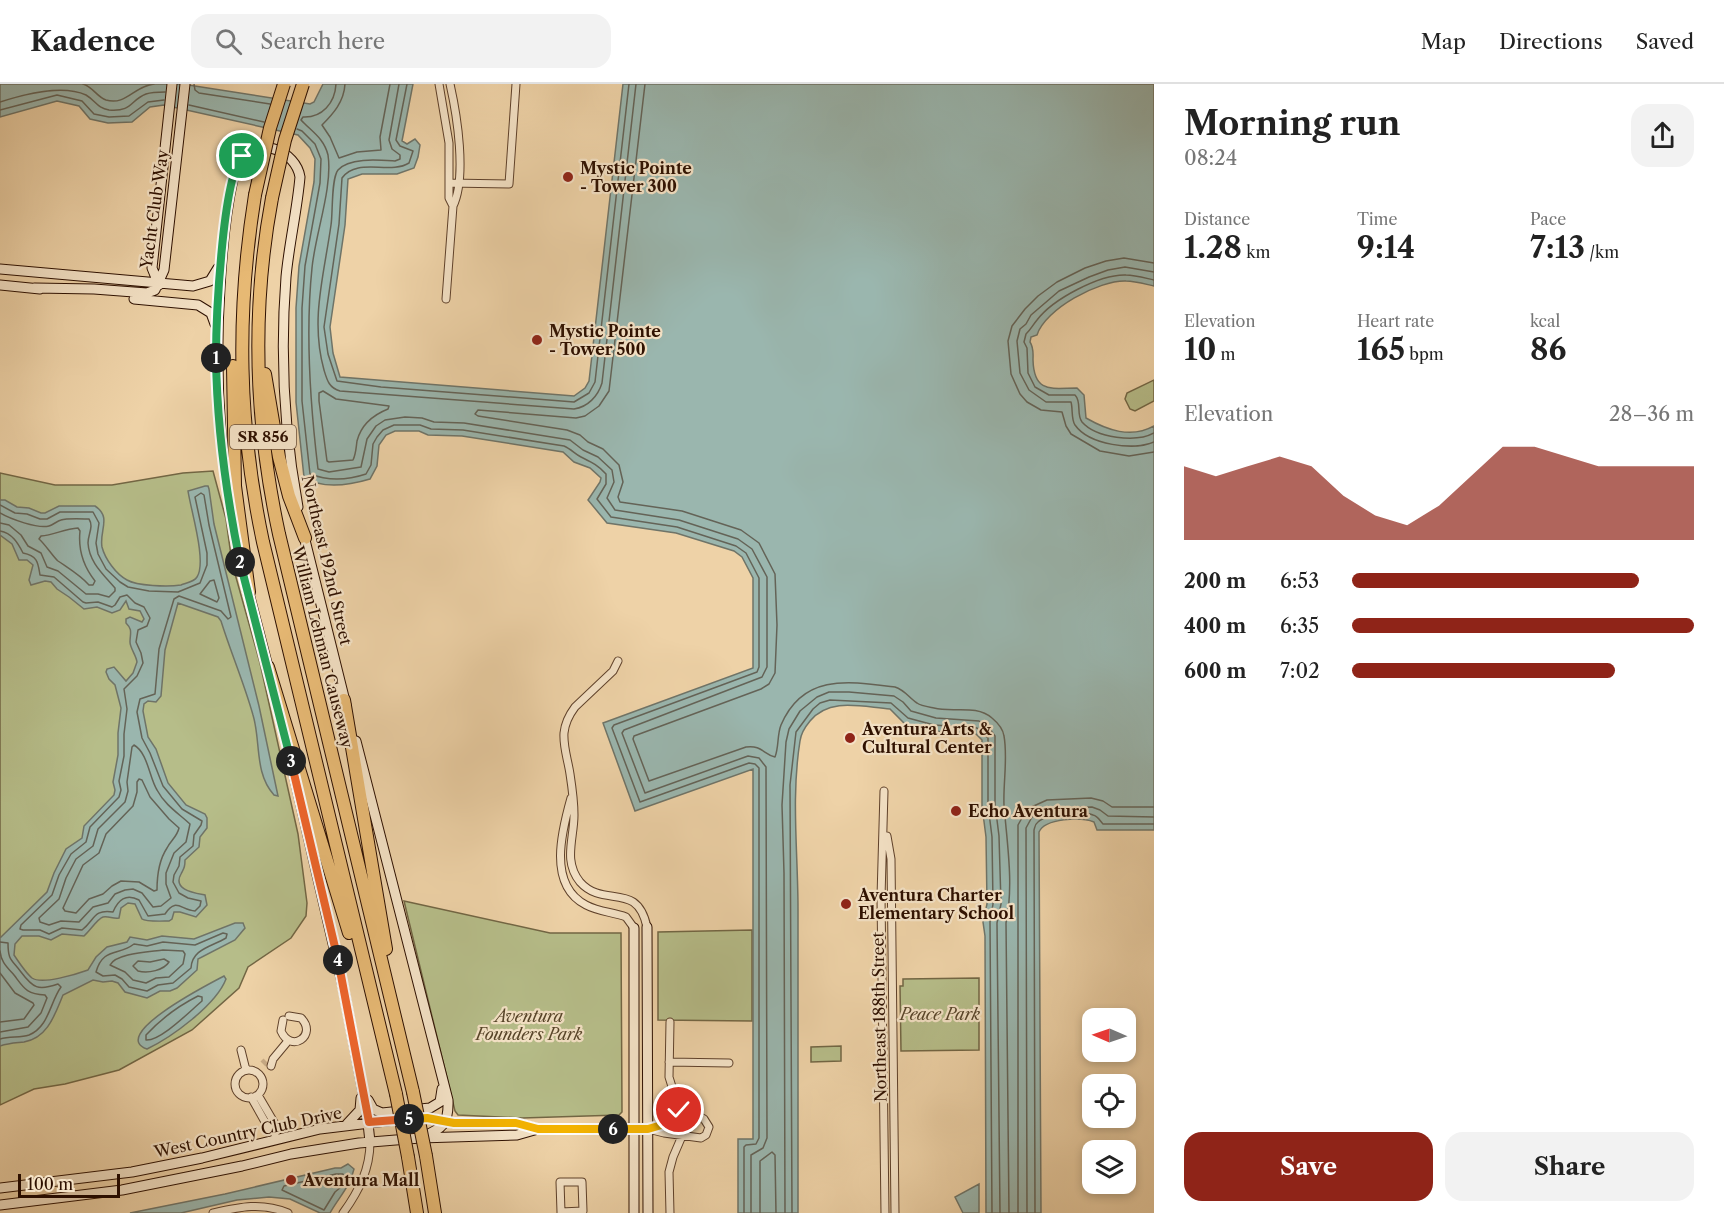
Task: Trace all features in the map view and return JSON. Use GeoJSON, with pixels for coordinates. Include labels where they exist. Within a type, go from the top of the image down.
{"type":"FeatureCollection","features":[{"type":"Feature","properties":{"kind":"highway","name":"William Lehman Causeway"},"geometry":{"type":"LineString","coordinates":[[284,84],[268,134],[255,195],[245,261],[241,354],[243,408],[255,506],[396,1094],[417,1213]]}},
{"type":"Feature","properties":{"kind":"highway","name":"William Lehman Causeway"},"geometry":{"type":"LineString","coordinates":[[303,84],[285,140],[272,198],[263,258],[258,323],[260,411],[266,464],[275,516],[413,1092],[435,1213]]}},
{"type":"Feature","properties":{"kind":"highway"},"geometry":{"type":"LineString","coordinates":[[242,308],[233,364],[232,417],[235,486],[249,592]]}},
{"type":"Feature","properties":{"kind":"highway"},"geometry":{"type":"LineString","coordinates":[[258,323],[277,451],[289,496],[305,538]]}},
{"type":"Feature","properties":{"kind":"highway"},"geometry":{"type":"LineString","coordinates":[[267,667],[348,930],[369,983]]}},
{"type":"Feature","properties":{"kind":"highway"},"geometry":{"type":"LineString","coordinates":[[344,700],[385,944],[406,1032],[408,1073]]}},
{"type":"Feature","properties":{"kind":"street","name":"Yacht Club Way"},"geometry":{"type":"LineString","coordinates":[[158,282],[152,268],[172,84]]}},
{"type":"Feature","properties":{"kind":"street"},"geometry":{"type":"LineString","coordinates":[[439,84],[449,143],[449,198],[453,206]]}},
{"type":"Feature","properties":{"kind":"street"},"geometry":{"type":"LineString","coordinates":[[446,299],[453,206],[457,198],[459,142],[450,84]]}},
{"type":"Feature","properties":{"kind":"street"},"geometry":{"type":"LineString","coordinates":[[449,183],[509,184],[516,84]]}},
{"type":"Feature","properties":{"kind":"street","name":"Yacht Club Way"},"geometry":{"type":"LineString","coordinates":[[158,282],[164,270],[185,85]]}},
{"type":"Feature","properties":{"kind":"street","name":"Northeast 192nd Street"},"geometry":{"type":"LineString","coordinates":[[343,1213],[362,1182],[369,1159],[369,1122],[334,942],[236,540],[225,479],[218,403],[216,338],[222,254],[232,181],[240,159],[250,150],[274,149],[287,154],[297,166],[300,177],[286,276],[284,385],[289,454],[305,538],[344,700],[397,897],[447,1097],[446,1122]]}},
{"type":"Feature","properties":{"kind":"street"},"geometry":{"type":"LineString","coordinates":[[0,269],[190,286],[208,283],[215,275],[222,254]]}},
{"type":"Feature","properties":{"kind":"street"},"geometry":{"type":"LineString","coordinates":[[0,285],[147,293],[155,290],[158,282]]}},
{"type":"Feature","properties":{"kind":"street"},"geometry":{"type":"LineString","coordinates":[[158,282],[163,297],[172,302]]}},
{"type":"Feature","properties":{"kind":"street"},"geometry":{"type":"LineString","coordinates":[[35,288],[54,292],[198,305],[207,309],[213,319],[216,338]]}},
{"type":"Feature","properties":{"kind":"street"},"geometry":{"type":"LineString","coordinates":[[618,661],[613,671],[581,700],[566,721],[564,738],[574,817],[569,848],[571,865],[581,883],[603,895],[629,899],[644,912],[647,927],[648,1213]]}},
{"type":"Feature","properties":{"kind":"street","name":"Northeast 188th Street"},"geometry":{"type":"LineString","coordinates":[[884,791],[885,822],[881,897],[885,1213]]}},
{"type":"Feature","properties":{"kind":"street"},"geometry":{"type":"LineString","coordinates":[[572,792],[560,853],[566,883],[583,904],[602,912],[626,917],[634,928],[634,1213]]}},
{"type":"Feature","properties":{"kind":"street","name":"Northeast 188th Street"},"geometry":{"type":"LineString","coordinates":[[885,822],[891,859],[895,1213]]}},
{"type":"Feature","properties":{"kind":"street"},"geometry":{"type":"LineString","coordinates":[[633,1009],[648,1012]]}},
{"type":"Feature","properties":{"kind":"street"},"geometry":{"type":"LineString","coordinates":[[255,1096],[262,1088],[262,1078],[268,1064],[288,1041],[301,1040],[307,1029],[301,1018],[286,1018],[280,1031],[288,1041]]}},
{"type":"Feature","properties":{"kind":"street"},"geometry":{"type":"LineString","coordinates":[[670,1022],[669,1077],[682,1119],[682,1136],[669,1172],[670,1213]]}},
{"type":"Feature","properties":{"kind":"street"},"geometry":{"type":"LineString","coordinates":[[241,1050],[246,1070]]}},
{"type":"Feature","properties":{"kind":"street"},"geometry":{"type":"LineString","coordinates":[[361,1081],[370,1106],[378,1112],[433,1108],[440,1102],[443,1095],[436,1058]]}},
{"type":"Feature","properties":{"kind":"street"},"geometry":{"type":"LineString","coordinates":[[669,1062],[729,1063]]}},
{"type":"Feature","properties":{"kind":"street"},"geometry":{"type":"LineString","coordinates":[[268,1064],[255,1070],[246,1070],[237,1077],[235,1086],[240,1094],[255,1096],[275,1124],[276,1158]]}},
{"type":"Feature","properties":{"kind":"street"},"geometry":{"type":"LineString","coordinates":[[255,1070],[262,1078]]}},
{"type":"Feature","properties":{"kind":"street"},"geometry":{"type":"LineString","coordinates":[[347,1124],[360,1110],[361,1081]]}},
{"type":"Feature","properties":{"kind":"street"},"geometry":{"type":"LineString","coordinates":[[448,1111],[458,1117],[488,1122]]}},
{"type":"Feature","properties":{"kind":"street"},"geometry":{"type":"LineString","coordinates":[[700,1117],[709,1127],[706,1135],[701,1138],[648,1129],[682,1119],[700,1117]]}},
{"type":"Feature","properties":{"kind":"street","name":"West Country Club Drive"},"geometry":{"type":"LineString","coordinates":[[0,1188],[132,1172],[168,1165],[274,1135],[347,1124],[416,1118],[446,1122],[516,1123],[538,1129],[648,1129]]}},
{"type":"Feature","properties":{"kind":"street"},"geometry":{"type":"LineString","coordinates":[[420,1137],[440,1128],[446,1122]]}},
{"type":"Feature","properties":{"kind":"street","name":"West Country Club Drive"},"geometry":{"type":"LineString","coordinates":[[0,1204],[113,1191],[276,1158],[370,1142],[420,1137],[517,1136],[538,1129]]}},
{"type":"Feature","properties":{"kind":"street"},"geometry":{"type":"LineString","coordinates":[[168,1165],[172,1180]]}},
{"type":"Feature","properties":{"kind":"street"},"geometry":{"type":"LineString","coordinates":[[560,1182],[582,1182],[583,1211],[561,1213],[560,1182]]}},
{"type":"Feature","properties":{"kind":"street"},"geometry":{"type":"LineString","coordinates":[[0,1204],[4,1213]]}},
{"type":"Feature","properties":{"kind":"street"},"geometry":{"type":"LineString","coordinates":[[213,1213],[248,1205],[273,1208],[288,1213]]}},
{"type":"Feature","properties":{"kind":"green space"},"geometry":{"type":"Polygon","coordinates":[[[1154,380],[1154,401],[1135,411],[1130,409],[1125,399],[1127,393],[1154,380]]]}},
{"type":"Feature","properties":{"kind":"green space"},"geometry":{"type":"Polygon","coordinates":[[[213,471],[226,519],[232,563],[260,663],[298,834],[307,903],[306,916],[291,938],[248,967],[239,988],[192,1030],[119,1070],[65,1084],[34,1089],[0,1105],[0,473],[55,485],[112,485],[183,473],[213,471]]]}},
{"type":"Feature","properties":{"kind":"green space","name":"Aventura Founders Park"},"geometry":{"type":"Polygon","coordinates":[[[404,901],[550,933],[621,933],[622,1112],[619,1115],[522,1118],[458,1115],[455,1111],[404,901]]]}},
{"type":"Feature","properties":{"kind":"green space"},"geometry":{"type":"Polygon","coordinates":[[[752,930],[752,1021],[658,1020],[658,932],[752,930]]]}},
{"type":"Feature","properties":{"kind":"green space","name":"Peace Park"},"geometry":{"type":"Polygon","coordinates":[[[979,978],[979,1050],[901,1051],[900,986],[903,986],[903,979],[979,978]]]}},
{"type":"Feature","properties":{"kind":"green space"},"geometry":{"type":"Polygon","coordinates":[[[841,1046],[841,1061],[811,1062],[811,1047],[841,1046]]]}},
{"type":"Feature","properties":{"kind":"water"},"geometry":{"type":"Polygon","coordinates":[[[0,84],[182,84],[310,104],[314,102],[323,84],[413,84],[402,141],[407,144],[415,139],[420,145],[414,168],[397,174],[362,174],[348,179],[345,225],[330,327],[333,353],[340,377],[574,396],[585,388],[589,381],[623,84],[1154,84],[1154,286],[1126,281],[1102,285],[1088,291],[1050,315],[1037,335],[1031,337],[1030,342],[1037,379],[1046,387],[1077,388],[1084,395],[1086,418],[1119,431],[1137,432],[1154,426],[1154,830],[1097,830],[1094,822],[1072,819],[1048,824],[1039,832],[1041,1213],[986,1213],[985,936],[983,922],[987,904],[986,837],[982,806],[982,740],[976,734],[933,731],[905,724],[890,709],[847,705],[827,709],[818,714],[804,730],[797,762],[795,804],[798,909],[798,1213],[738,1213],[738,1139],[753,1139],[753,769],[635,811],[603,723],[753,668],[753,578],[742,557],[734,551],[676,533],[607,523],[588,500],[601,478],[590,468],[574,462],[563,452],[462,436],[395,431],[386,435],[379,445],[377,466],[370,479],[328,485],[304,477],[296,402],[296,308],[299,266],[314,182],[315,159],[310,148],[298,135],[164,105],[150,107],[132,122],[108,123],[90,119],[79,106],[57,101],[0,117],[0,84]]]}},
{"type":"Feature","properties":{"kind":"water"},"geometry":{"type":"Polygon","coordinates":[[[205,486],[209,489],[214,524],[259,706],[278,796],[274,795],[263,777],[253,715],[221,621],[218,617],[178,603],[165,650],[161,696],[156,702],[148,701],[144,704],[143,711],[148,737],[156,749],[168,783],[186,805],[205,814],[207,818],[207,828],[200,837],[199,847],[185,860],[179,879],[180,884],[186,890],[205,895],[207,905],[196,917],[174,912],[169,921],[147,921],[142,919],[135,904],[128,903],[121,908],[119,918],[103,917],[84,936],[62,934],[51,940],[39,936],[22,936],[15,944],[14,955],[32,978],[51,980],[88,970],[96,957],[107,947],[127,942],[130,937],[147,940],[162,936],[194,939],[235,923],[243,923],[245,928],[235,940],[198,959],[197,970],[177,988],[160,991],[147,998],[125,992],[118,983],[112,981],[93,980],[63,995],[50,1024],[39,1036],[32,1040],[0,1046],[0,938],[47,892],[66,849],[82,838],[84,826],[114,795],[113,782],[118,755],[121,708],[115,685],[106,672],[107,669],[114,667],[126,681],[133,673],[137,662],[130,644],[130,630],[126,619],[130,617],[142,622],[144,619],[140,611],[129,609],[126,601],[120,610],[112,613],[97,607],[84,609],[51,582],[45,581],[31,585],[29,580],[33,565],[27,560],[19,560],[12,544],[0,535],[0,500],[41,513],[59,506],[95,506],[100,510],[104,520],[103,552],[119,574],[138,584],[175,586],[194,580],[200,570],[199,548],[188,491],[205,486]]]}},
{"type":"Feature","properties":{"kind":"water"},"geometry":{"type":"Polygon","coordinates":[[[224,976],[226,979],[221,989],[192,1019],[147,1049],[138,1042],[141,1032],[151,1021],[167,1009],[224,976]]]}},
{"type":"Feature","properties":{"kind":"water"},"geometry":{"type":"Polygon","coordinates":[[[348,1164],[354,1169],[352,1175],[330,1213],[320,1213],[290,1199],[269,1197],[237,1200],[181,1213],[130,1213],[341,1168],[348,1164]]]}},
{"type":"Feature","properties":{"kind":"water"},"geometry":{"type":"Polygon","coordinates":[[[979,1184],[979,1213],[963,1213],[955,1197],[979,1184]]]}},
{"type":"Feature","properties":{"kind":"tunnel"},"geometry":{"type":"LineString","coordinates":[[263,1064],[266,1061]]}},
{"type":"Feature","properties":{"kind":"place","name":"Mystic Pointe - Tower 300"},"geometry":{"type":"Point","coordinates":[568,177]}},
{"type":"Feature","properties":{"kind":"place","name":"Mystic Pointe - Tower 500"},"geometry":{"type":"Point","coordinates":[537,340]}},
{"type":"Feature","properties":{"kind":"place","name":"Aventura Arts & Cultural Center"},"geometry":{"type":"Point","coordinates":[850,738]}},
{"type":"Feature","properties":{"kind":"place","name":"Echo Aventura"},"geometry":{"type":"Point","coordinates":[956,811]}},
{"type":"Feature","properties":{"kind":"place","name":"Aventura Charter Elementary School"},"geometry":{"type":"Point","coordinates":[846,904]}},
{"type":"Feature","properties":{"kind":"place","name":"Aventura Mall"},"geometry":{"type":"Point","coordinates":[291,1180]}},
{"type":"Feature","properties":{"kind":"route"},"geometry":{"type":"LineString","coordinates":[[242,156],[232,181],[227,213],[216,338],[218,410],[225,479],[241,566],[334,942],[369,1122],[427,1118],[454,1123],[516,1123],[538,1129],[648,1129],[682,1119],[679,1110]]}}]}
